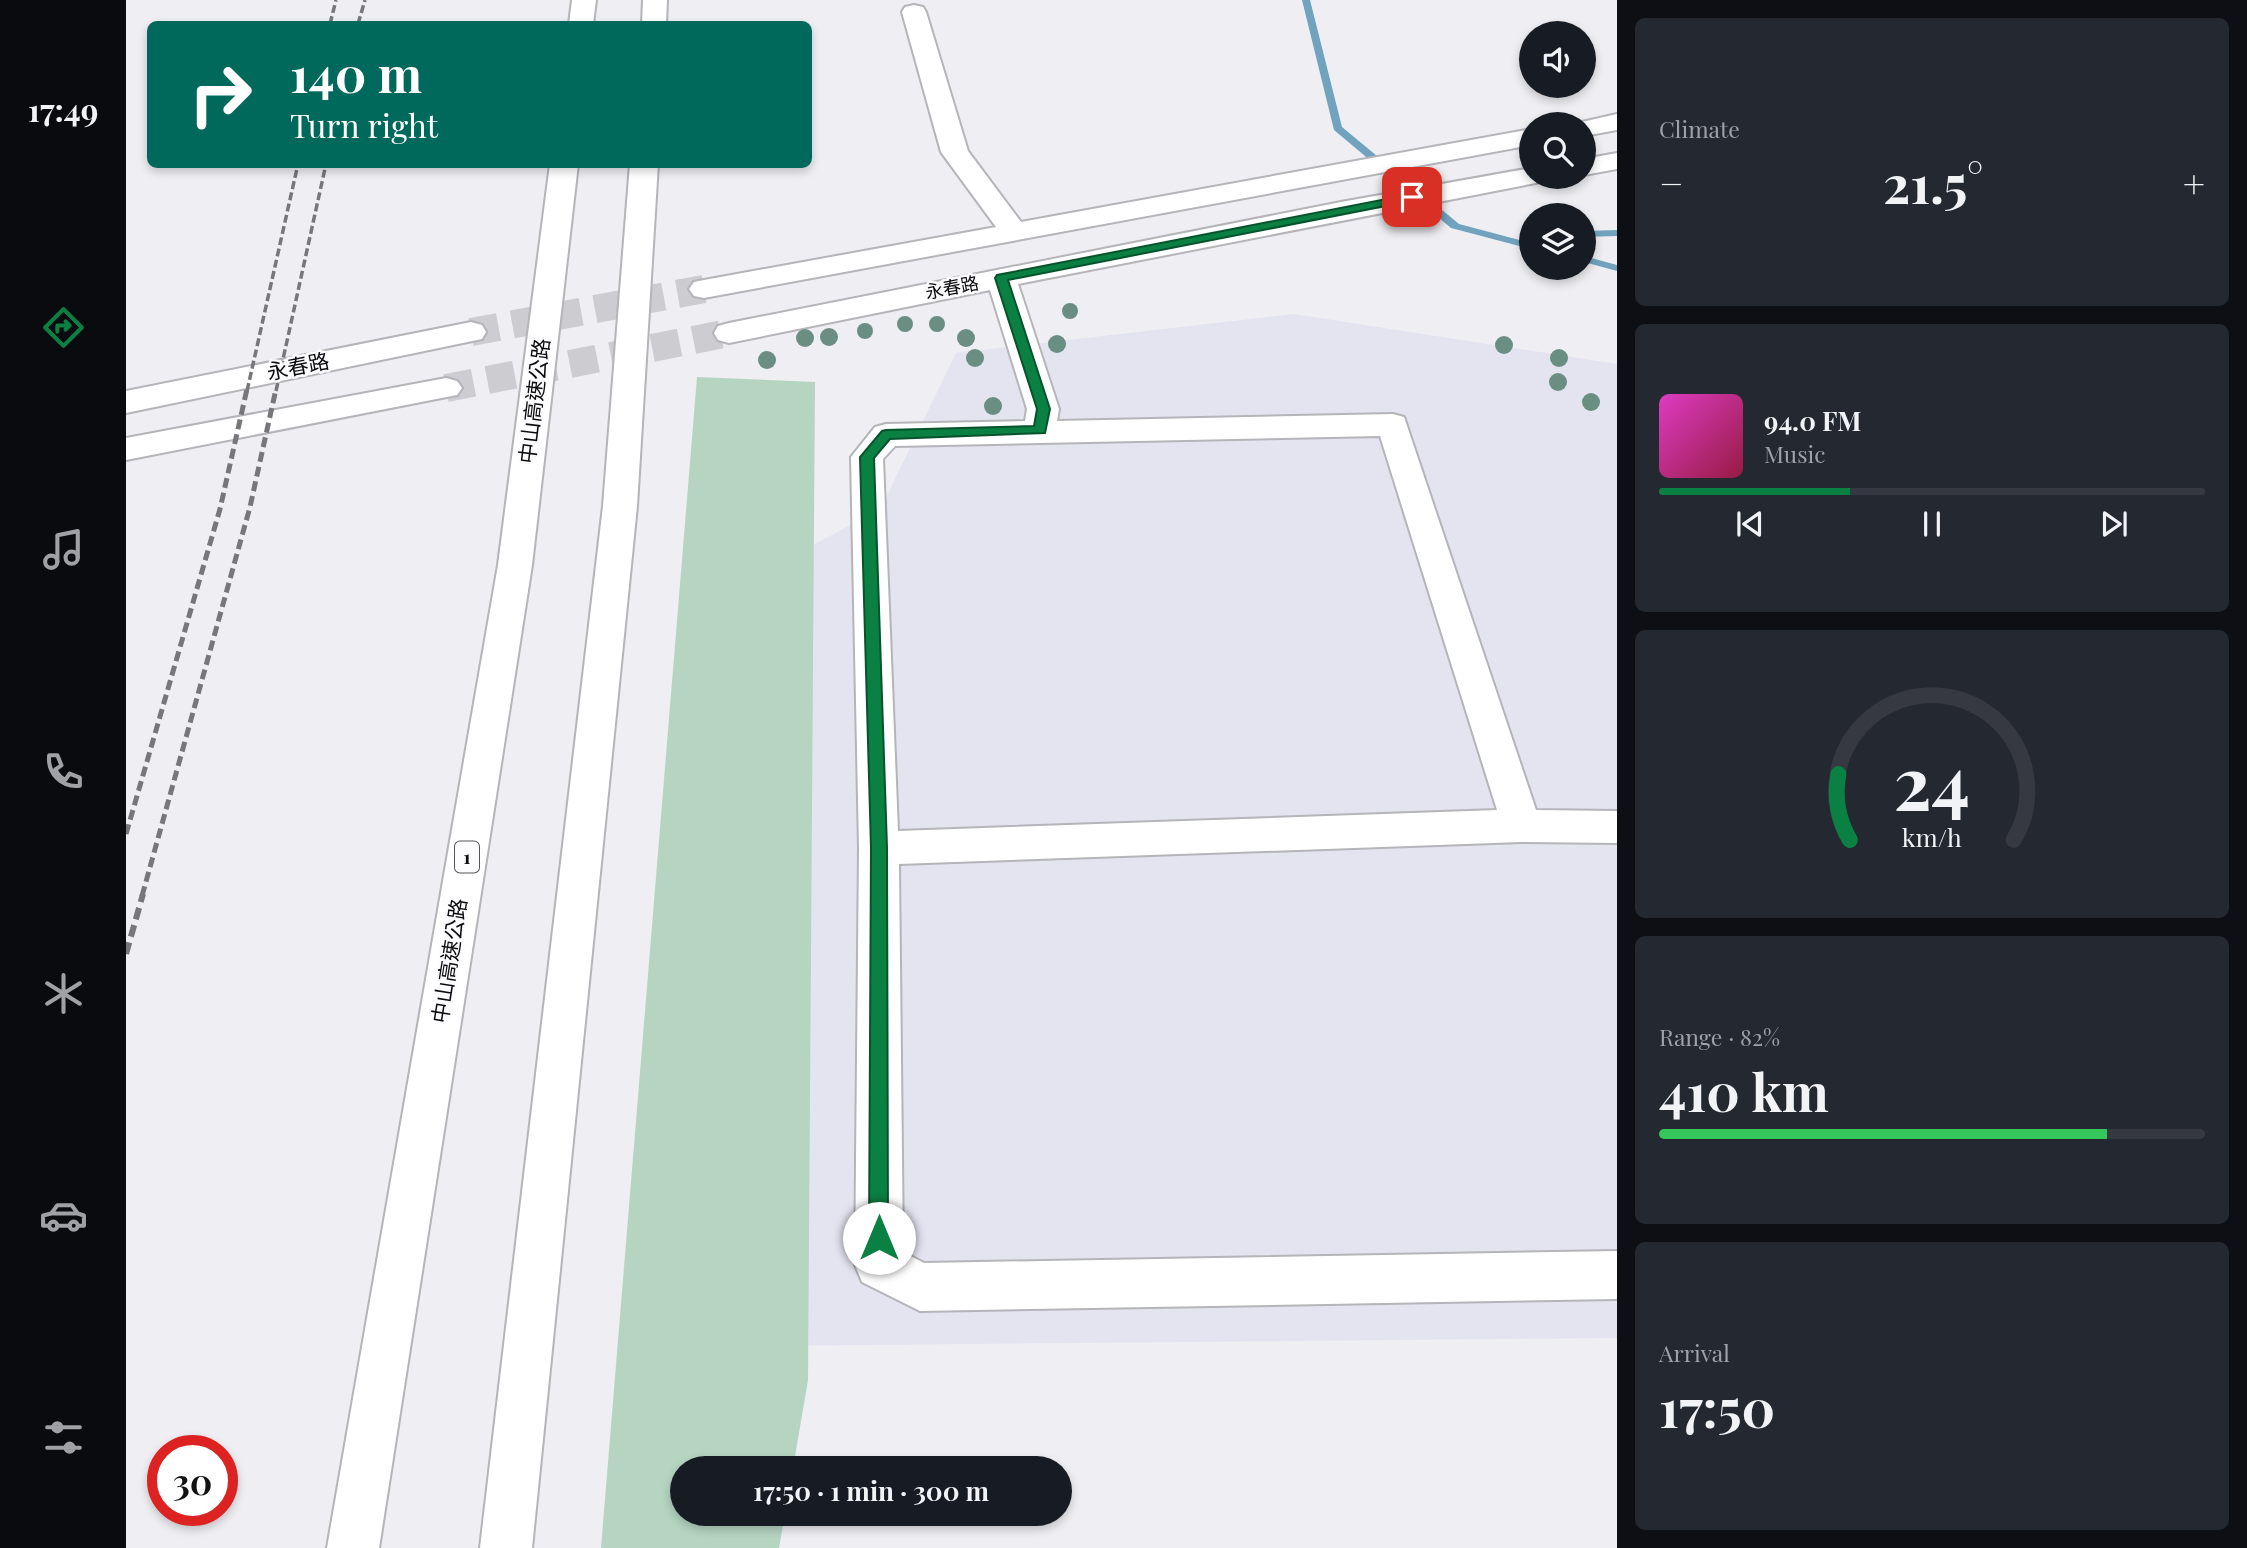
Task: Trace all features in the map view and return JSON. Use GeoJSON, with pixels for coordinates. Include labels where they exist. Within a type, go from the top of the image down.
{"type":"FeatureCollection","features":[{"type":"Feature","properties":{"kind":"main road"},"geometry":{"type":"LineString","coordinates":[[581,21],[584,0]]}},
{"type":"Feature","properties":{"kind":"main road"},"geometry":{"type":"LineString","coordinates":[[654,21],[655,0]]}},
{"type":"Feature","properties":{"kind":"main road"},"geometry":{"type":"LineString","coordinates":[[914,12],[955,152],[1014,232]]}},
{"type":"Feature","properties":{"kind":"main road"},"geometry":{"type":"LineString","coordinates":[[1596,126],[1617,122]]}},
{"type":"Feature","properties":{"kind":"main road"},"geometry":{"type":"LineString","coordinates":[[704,289],[1519,139]]}},
{"type":"Feature","properties":{"kind":"main road"},"geometry":{"type":"LineString","coordinates":[[1596,165],[1617,161]]}},
{"type":"Feature","properties":{"kind":"main road","name":"中山高速公路"},"geometry":{"type":"LineString","coordinates":[[353,1548],[515,565],[564,168]]}},
{"type":"Feature","properties":{"kind":"main road"},"geometry":{"type":"LineString","coordinates":[[506,1548],[620,506],[644,168]]}},
{"type":"Feature","properties":{"kind":"main road","name":"永春路"},"geometry":{"type":"LineString","coordinates":[[729,333],[1341,210],[1519,178]]}},
{"type":"Feature","properties":{"kind":"main road"},"geometry":{"type":"LineString","coordinates":[[1001,278],[1043,409],[1040,430]]}},
{"type":"Feature","properties":{"kind":"main road","name":"永春路"},"geometry":{"type":"LineString","coordinates":[[126,402],[471,332]]}},
{"type":"Feature","properties":{"kind":"main road"},"geometry":{"type":"LineString","coordinates":[[126,449],[446,388]]}},
{"type":"Feature","properties":{"kind":"main road"},"geometry":{"type":"LineString","coordinates":[[1522,826],[1393,425],[886,435],[867,457],[879,848],[879,1265],[920,1287],[1617,1275]]}},
{"type":"Feature","properties":{"kind":"main road"},"geometry":{"type":"LineString","coordinates":[[879,848],[1522,826],[1617,827]]}},
{"type":"Feature","properties":{"kind":"shaded area"},"geometry":{"type":"Polygon","coordinates":[[[1294,314],[1617,364],[1617,1338],[754,1346],[758,573],[880,510],[956,353],[1294,314]]]}},
{"type":"Feature","properties":{"kind":"green space"},"geometry":{"type":"Polygon","coordinates":[[[697,377],[815,382],[808,1380],[795,1456],[670,1456],[670,1526],[783,1526],[779,1548],[601,1548],[697,377]]]}},
{"type":"Feature","properties":{"kind":"waterway"},"geometry":{"type":"LineString","coordinates":[[1306,0],[1337,128],[1455,226],[1519,243]]}},
{"type":"Feature","properties":{"kind":"waterway"},"geometry":{"type":"LineString","coordinates":[[1596,234],[1617,233]]}},
{"type":"Feature","properties":{"kind":"waterway"},"geometry":{"type":"LineString","coordinates":[[1596,262],[1617,268]]}},
{"type":"Feature","properties":{"kind":"tunnel"},"geometry":{"type":"LineString","coordinates":[[471,332],[704,289]]}},
{"type":"Feature","properties":{"kind":"tunnel"},"geometry":{"type":"LineString","coordinates":[[446,388],[729,333]]}},
{"type":"Feature","properties":{"kind":"railway"},"geometry":{"type":"LineString","coordinates":[[331,21],[336,0]]}},
{"type":"Feature","properties":{"kind":"railway"},"geometry":{"type":"LineString","coordinates":[[359,21],[365,0]]}},
{"type":"Feature","properties":{"kind":"railway"},"geometry":{"type":"LineString","coordinates":[[247,391],[297,168]]}},
{"type":"Feature","properties":{"kind":"railway"},"geometry":{"type":"LineString","coordinates":[[276,391],[325,168]]}},
{"type":"Feature","properties":{"kind":"railway"},"geometry":{"type":"LineString","coordinates":[[126,834],[220,509],[247,389]]}},
{"type":"Feature","properties":{"kind":"railway"},"geometry":{"type":"LineString","coordinates":[[142,896],[250,507],[276,389]]}},
{"type":"Feature","properties":{"kind":"railway"},"geometry":{"type":"LineString","coordinates":[[126,954],[143,894]]}},
{"type":"Feature","properties":{"kind":"route"},"geometry":{"type":"LineString","coordinates":[[879,1238],[879,848],[867,457],[886,435],[1040,430],[1043,409],[1001,278],[1412,197]]}}]}
